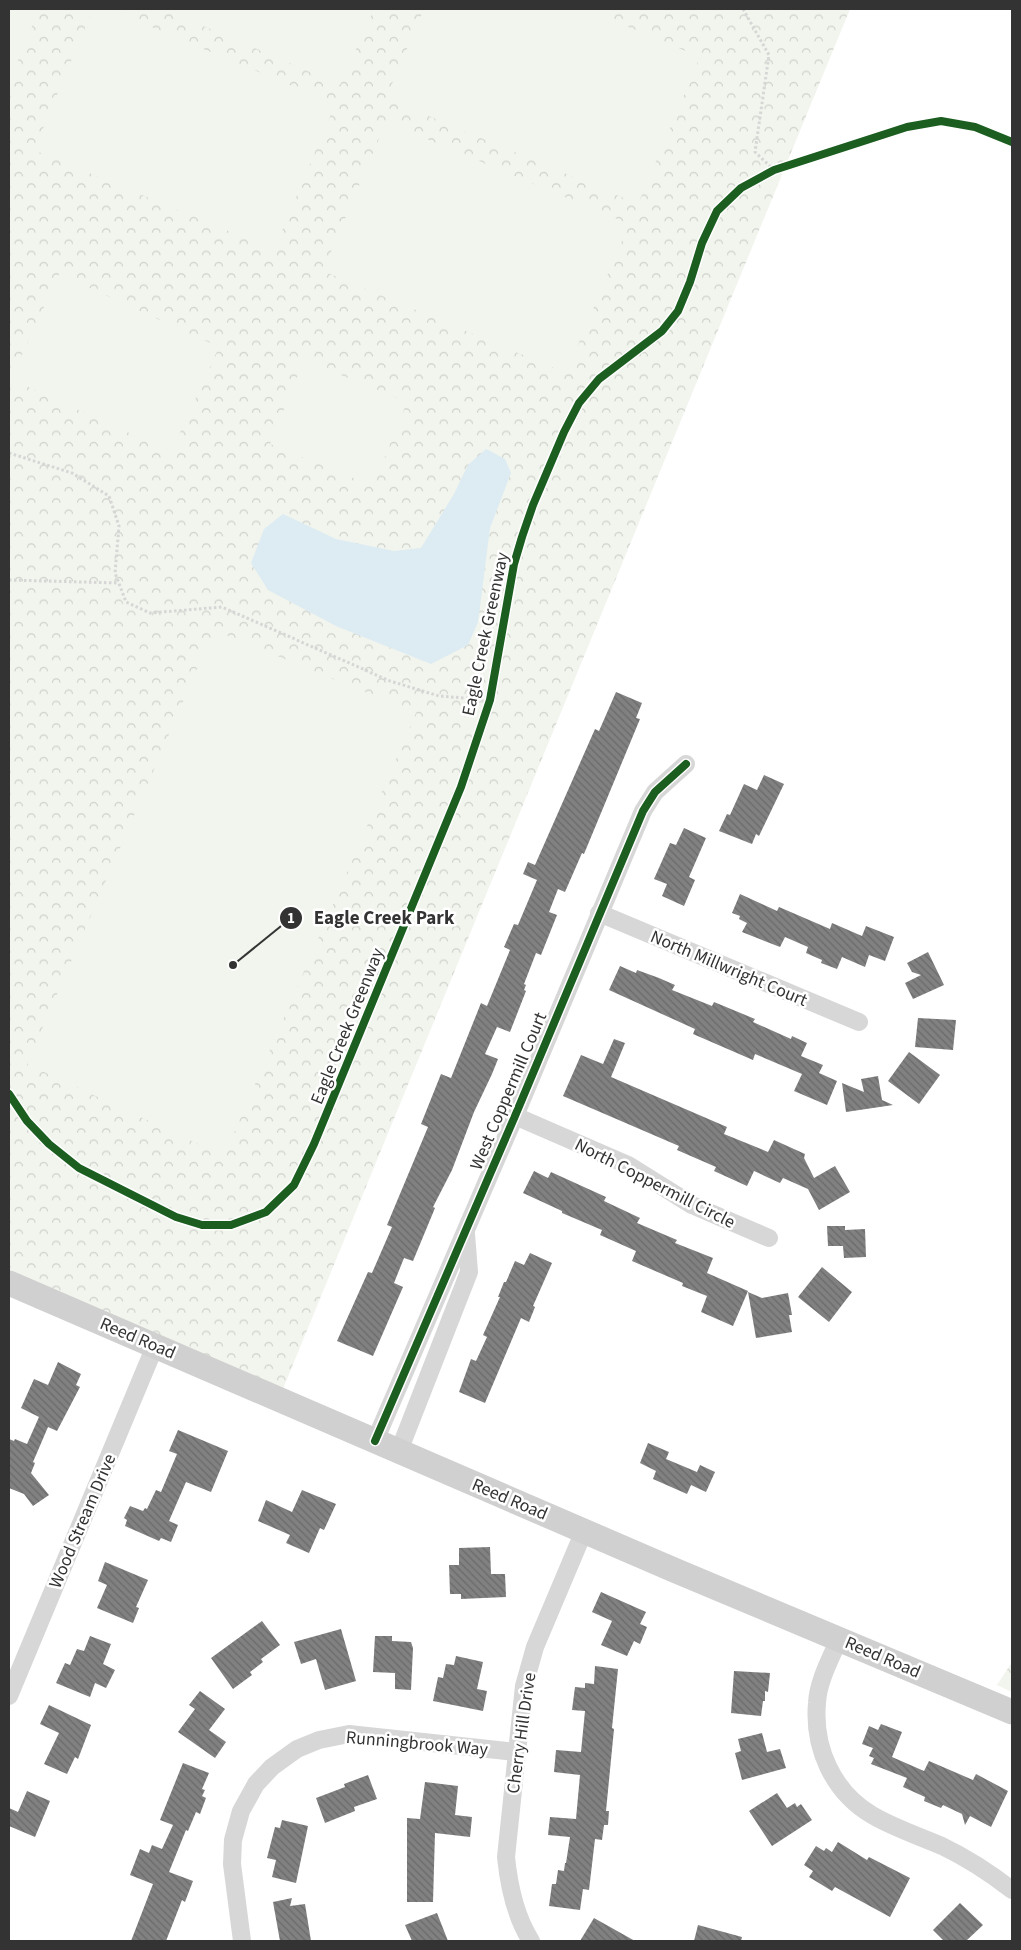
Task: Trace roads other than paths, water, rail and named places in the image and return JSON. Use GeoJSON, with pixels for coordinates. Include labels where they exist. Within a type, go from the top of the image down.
{"type":"FeatureCollection","features":[{"type":"Feature","properties":{"kind":"main road","name":"Reed Road"},"geometry":{"type":"LineString","coordinates":[[9,1283],[584,1531],[1012,1712]]}},
{"type":"Feature","properties":{"kind":"street","name":"West Coppermill Court"},"geometry":{"type":"LineString","coordinates":[[375,1441],[515,1116],[642,811],[655,792],[686,764]]}},
{"type":"Feature","properties":{"kind":"street","name":"North Millwright Court"},"geometry":{"type":"LineString","coordinates":[[599,913],[859,1022]]}},
{"type":"Feature","properties":{"kind":"street","name":"North Coppermill Circle"},"geometry":{"type":"LineString","coordinates":[[515,1116],[628,1165],[692,1205],[769,1238]]}},
{"type":"Feature","properties":{"kind":"street","name":"West Coppermill Court"},"geometry":{"type":"LineString","coordinates":[[399,1451],[469,1272],[466,1231]]}},
{"type":"Feature","properties":{"kind":"street","name":"Wood Stream Drive"},"geometry":{"type":"LineString","coordinates":[[9,1696],[156,1346]]}},
{"type":"Feature","properties":{"kind":"street","name":"Cherry Hill Drive"},"geometry":{"type":"LineString","coordinates":[[531,1941],[516,1911],[508,1881],[507,1865],[516,1752],[524,1686],[535,1647],[584,1531]]}},
{"type":"Feature","properties":{"kind":"street"},"geometry":{"type":"LineString","coordinates":[[839,1638],[818,1695],[816,1718],[820,1748],[837,1783],[847,1795],[871,1815],[963,1857],[990,1873],[1012,1890]]}},
{"type":"Feature","properties":{"kind":"street","name":"Runningbrook Way"},"geometry":{"type":"LineString","coordinates":[[242,1941],[232,1864],[233,1840],[241,1811],[256,1784],[272,1767],[297,1749],[326,1738],[357,1734],[516,1752]]}},
{"type":"Feature","properties":{"kind":"place","name":"Eagle Creek Park"},"geometry":{"type":"Point","coordinates":[233,965]}}]}
